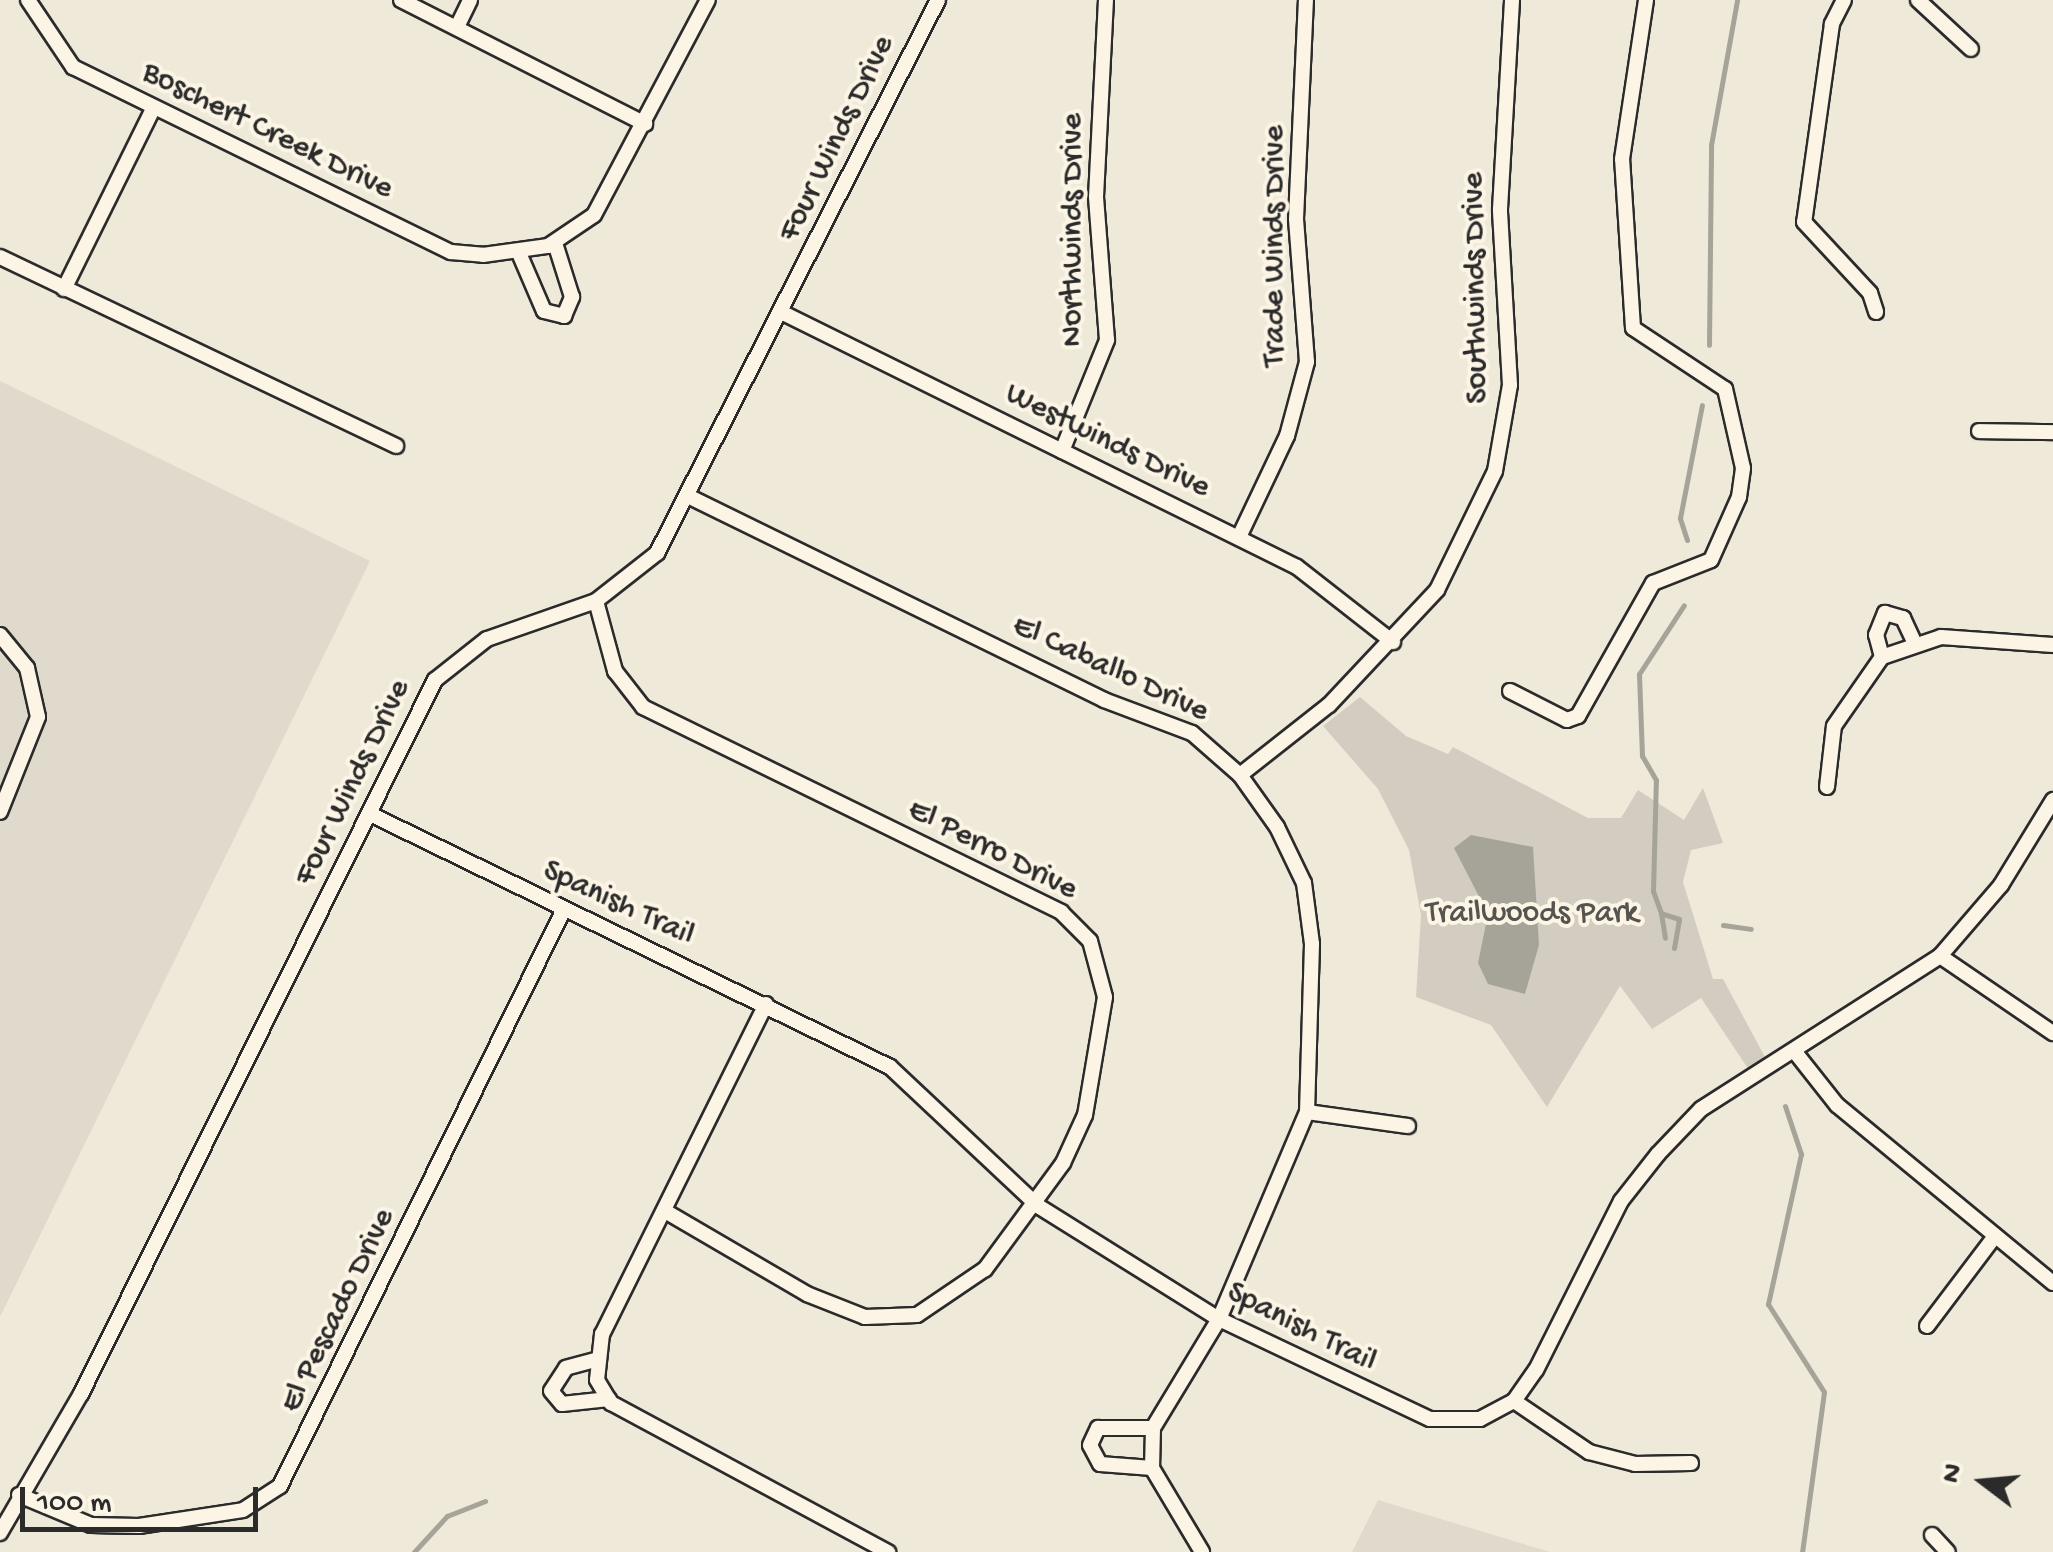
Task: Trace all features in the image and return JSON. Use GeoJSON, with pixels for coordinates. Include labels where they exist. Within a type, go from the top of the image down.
{"type":"FeatureCollection","features":[{"type":"Feature","properties":{"kind":"street","name":"Boschert Creek Drive"},"geometry":{"type":"LineString","coordinates":[[28,0],[73,67],[451,252],[519,253],[554,243],[604,204],[708,0]]}},
{"type":"Feature","properties":{"kind":"street"},"geometry":{"type":"LineString","coordinates":[[401,0],[645,124]]}},
{"type":"Feature","properties":{"kind":"street"},"geometry":{"type":"LineString","coordinates":[[456,28],[470,0]]}},
{"type":"Feature","properties":{"kind":"street","name":"Four Winds Drive"},"geometry":{"type":"LineString","coordinates":[[0,1532],[81,1394],[370,814],[449,664],[487,639],[596,601],[657,553],[692,498],[938,0]]}},
{"type":"Feature","properties":{"kind":"street","name":"Northwinds Drive"},"geometry":{"type":"LineString","coordinates":[[1062,451],[1107,340],[1096,197],[1106,0]]}},
{"type":"Feature","properties":{"kind":"street","name":"Trade Winds Drive"},"geometry":{"type":"LineString","coordinates":[[1239,537],[1287,436],[1307,362],[1296,218],[1306,0]]}},
{"type":"Feature","properties":{"kind":"street","name":"Southwinds Drive"},"geometry":{"type":"LineString","coordinates":[[1240,776],[1393,642],[1437,590],[1504,433],[1509,297],[1500,209],[1512,0]]}},
{"type":"Feature","properties":{"kind":"street"},"geometry":{"type":"LineString","coordinates":[[1510,690],[1568,720],[1578,716],[1653,583],[1712,560],[1739,497],[1725,390],[1633,328],[1622,159],[1646,0]]}},
{"type":"Feature","properties":{"kind":"street"},"geometry":{"type":"LineString","coordinates":[[1844,0],[1832,24],[1804,222],[1870,292],[1876,312]]}},
{"type":"Feature","properties":{"kind":"street"},"geometry":{"type":"LineString","coordinates":[[1918,0],[1971,49]]}},
{"type":"Feature","properties":{"kind":"street"},"geometry":{"type":"LineString","coordinates":[[64,289],[154,108]]}},
{"type":"Feature","properties":{"kind":"street"},"geometry":{"type":"LineString","coordinates":[[519,253],[544,311],[564,316],[572,296],[554,243]]}},
{"type":"Feature","properties":{"kind":"street"},"geometry":{"type":"LineString","coordinates":[[0,257],[396,446]]}},
{"type":"Feature","properties":{"kind":"street","name":"Westwinds Drive"},"geometry":{"type":"LineString","coordinates":[[783,313],[1296,567],[1393,642]]}},
{"type":"Feature","properties":{"kind":"street"},"geometry":{"type":"LineString","coordinates":[[1979,431],[2053,432]]}},
{"type":"Feature","properties":{"kind":"street","name":"El Caballo Drive"},"geometry":{"type":"LineString","coordinates":[[692,498],[1104,700],[1192,733],[1240,776],[1304,883],[1312,944],[1307,1112],[1219,1318],[1153,1428],[1152,1468]]}},
{"type":"Feature","properties":{"kind":"street","name":"El Perro Drive"},"geometry":{"type":"LineString","coordinates":[[596,601],[615,671],[665,724],[1061,912],[1090,942],[1105,997],[1101,1051],[1085,1114],[1038,1206],[986,1270],[917,1316],[892,1320],[807,1294],[665,1211]]}},
{"type":"Feature","properties":{"kind":"street"},"geometry":{"type":"LineString","coordinates":[[1882,657],[1876,636],[1885,614],[1903,618],[1914,639]]}},
{"type":"Feature","properties":{"kind":"street"},"geometry":{"type":"LineString","coordinates":[[0,636],[27,668],[38,717],[0,812]]}},
{"type":"Feature","properties":{"kind":"street"},"geometry":{"type":"LineString","coordinates":[[1827,787],[1834,726],[1882,657],[1914,639],[2053,646]]}},
{"type":"Feature","properties":{"kind":"street"},"geometry":{"type":"LineString","coordinates":[[1691,1463],[1635,1464],[1589,1452],[1514,1401],[1648,1166],[1701,1109],[1796,1052],[1940,956],[2052,806]]}},
{"type":"Feature","properties":{"kind":"street","name":"Spanish Trail"},"geometry":{"type":"LineString","coordinates":[[370,814],[890,1066],[1038,1206],[1219,1318],[1430,1419],[1480,1418],[1514,1401]]}},
{"type":"Feature","properties":{"kind":"street","name":"El Pescado Drive"},"geometry":{"type":"LineString","coordinates":[[19,1495],[91,1525],[138,1526],[243,1510],[280,1486],[564,909]]}},
{"type":"Feature","properties":{"kind":"street"},"geometry":{"type":"LineString","coordinates":[[1940,956],[2053,1032]]}},
{"type":"Feature","properties":{"kind":"street"},"geometry":{"type":"LineString","coordinates":[[609,1400],[595,1360],[766,1004]]}},
{"type":"Feature","properties":{"kind":"street"},"geometry":{"type":"LineString","coordinates":[[1796,1052],[1837,1105],[2053,1283]]}},
{"type":"Feature","properties":{"kind":"street"},"geometry":{"type":"LineString","coordinates":[[1307,1112],[1408,1126]]}},
{"type":"Feature","properties":{"kind":"street"},"geometry":{"type":"LineString","coordinates":[[1927,1326],[1995,1236]]}},
{"type":"Feature","properties":{"kind":"street"},"geometry":{"type":"LineString","coordinates":[[595,1360],[566,1368],[550,1392],[576,1406],[609,1400],[888,1552]]}},
{"type":"Feature","properties":{"kind":"street"},"geometry":{"type":"LineString","coordinates":[[1153,1428],[1098,1428],[1090,1446],[1100,1464],[1152,1468],[1202,1552]]}},
{"type":"Feature","properties":{"kind":"street"},"geometry":{"type":"LineString","coordinates":[[1932,1535],[1948,1552]]}},
{"type":"Feature","properties":{"kind":"shaded area"},"geometry":{"type":"Polygon","coordinates":[[[0,381],[370,561],[0,1317],[0,381]]]}},
{"type":"Feature","properties":{"kind":"shaded area"},"geometry":{"type":"Polygon","coordinates":[[[1471,835],[1533,847],[1539,945],[1525,994],[1488,984],[1478,963],[1488,914],[1454,848],[1471,835]]]}},
{"type":"Feature","properties":{"kind":"shaded area"},"geometry":{"type":"Polygon","coordinates":[[[1378,1500],[1550,1552],[1352,1552],[1378,1500]]]}},
{"type":"Feature","properties":{"kind":"green space","name":"Trailwoods Park"},"geometry":{"type":"Polygon","coordinates":[[[1360,697],[1406,736],[1448,754],[1453,747],[1588,818],[1621,818],[1638,790],[1684,820],[1703,788],[1723,843],[1691,850],[1683,882],[1713,979],[1723,979],[1766,1059],[1749,1070],[1701,998],[1652,1029],[1620,986],[1547,1107],[1491,1025],[1416,997],[1421,915],[1409,850],[1378,789],[1323,726],[1360,697]]]}},
{"type":"Feature","properties":{"kind":"waterway"},"geometry":{"type":"LineString","coordinates":[[1709,345],[1711,145],[1737,0]]}},
{"type":"Feature","properties":{"kind":"waterway"},"geometry":{"type":"LineString","coordinates":[[1687,540],[1680,518],[1702,405]]}},
{"type":"Feature","properties":{"kind":"waterway"},"geometry":{"type":"LineString","coordinates":[[1674,948],[1679,919],[1661,913],[1653,891],[1656,780],[1642,756],[1639,674],[1684,605]]}},
{"type":"Feature","properties":{"kind":"waterway"},"geometry":{"type":"LineString","coordinates":[[1661,913],[1665,938]]}},
{"type":"Feature","properties":{"kind":"waterway"},"geometry":{"type":"LineString","coordinates":[[1723,925],[1751,929]]}},
{"type":"Feature","properties":{"kind":"waterway"},"geometry":{"type":"LineString","coordinates":[[1785,1106],[1801,1154],[1768,1304],[1824,1392],[1802,1552]]}},
{"type":"Feature","properties":{"kind":"waterway"},"geometry":{"type":"LineString","coordinates":[[414,1552],[447,1516],[485,1501]]}}]}
